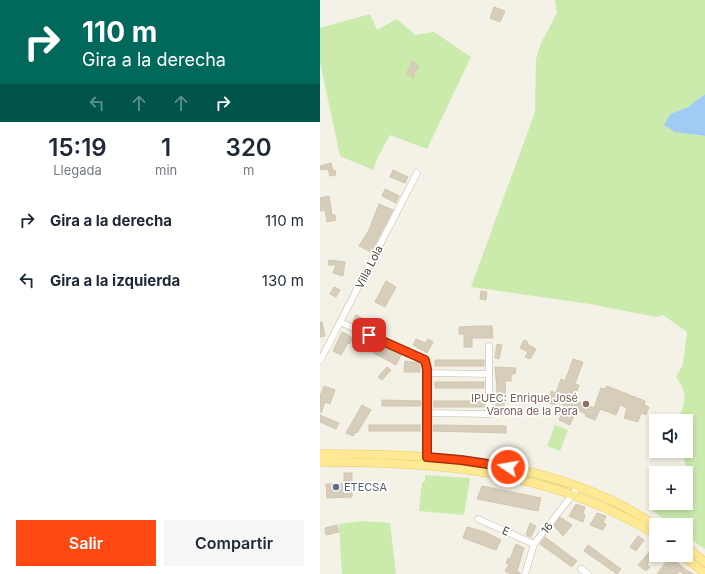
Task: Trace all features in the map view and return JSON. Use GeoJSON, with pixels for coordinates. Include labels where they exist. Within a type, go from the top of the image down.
{"type":"FeatureCollection","features":[{"type":"Feature","properties":{"kind":"main road"},"geometry":{"type":"LineString","coordinates":[[320,454],[334,458],[427,457],[493,464],[578,486],[628,510],[649,522]]}},
{"type":"Feature","properties":{"kind":"main road"},"geometry":{"type":"LineString","coordinates":[[320,462],[334,458]]}},
{"type":"Feature","properties":{"kind":"main road"},"geometry":{"type":"LineString","coordinates":[[360,458],[462,468],[511,476],[573,494],[620,515],[649,531]]}},
{"type":"Feature","properties":{"kind":"main road"},"geometry":{"type":"LineString","coordinates":[[693,553],[705,562]]}},
{"type":"Feature","properties":{"kind":"main road"},"geometry":{"type":"LineString","coordinates":[[691,562],[705,573]]}},
{"type":"Feature","properties":{"kind":"street","name":"Villa Lola"},"geometry":{"type":"LineString","coordinates":[[320,361],[418,173]]}},
{"type":"Feature","properties":{"kind":"street"},"geometry":{"type":"LineString","coordinates":[[340,322],[422,357],[426,364],[427,373],[427,457]]}},
{"type":"Feature","properties":{"kind":"street"},"geometry":{"type":"LineString","coordinates":[[427,413],[489,414],[489,346]]}},
{"type":"Feature","properties":{"kind":"street"},"geometry":{"type":"LineString","coordinates":[[427,373],[489,374]]}},
{"type":"Feature","properties":{"kind":"street","name":"16"},"geometry":{"type":"LineString","coordinates":[[525,574],[534,544],[578,486]]}},
{"type":"Feature","properties":{"kind":"street","name":"E"},"geometry":{"type":"LineString","coordinates":[[478,519],[534,544]]}},
{"type":"Feature","properties":{"kind":"street"},"geometry":{"type":"LineString","coordinates":[[581,569],[588,574]]}},
{"type":"Feature","properties":{"kind":"green space"},"geometry":{"type":"Polygon","coordinates":[[[555,0],[705,0],[705,94],[688,107],[670,114],[695,135],[705,136],[705,549],[693,541],[693,518],[662,518],[652,510],[693,510],[693,466],[686,466],[684,458],[693,458],[693,414],[680,414],[684,403],[684,394],[683,389],[676,377],[683,364],[687,332],[663,315],[656,317],[590,304],[471,287],[535,112],[536,59],[541,43],[557,13],[555,0]]]}},
{"type":"Feature","properties":{"kind":"green space"},"geometry":{"type":"Polygon","coordinates":[[[370,14],[377,30],[397,19],[415,35],[434,32],[471,57],[427,149],[390,135],[373,170],[340,156],[320,62],[320,28],[370,14]]]}},
{"type":"Feature","properties":{"kind":"green space"},"geometry":{"type":"Polygon","coordinates":[[[555,425],[568,430],[560,451],[547,446],[555,425]]]}},
{"type":"Feature","properties":{"kind":"green space"},"geometry":{"type":"Polygon","coordinates":[[[367,457],[415,459],[482,466],[568,486],[568,488],[510,473],[462,465],[367,459],[367,457]]]}},
{"type":"Feature","properties":{"kind":"green space"},"geometry":{"type":"Polygon","coordinates":[[[425,475],[470,478],[464,515],[419,511],[422,482],[425,481],[425,475]]]}},
{"type":"Feature","properties":{"kind":"green space"},"geometry":{"type":"Polygon","coordinates":[[[364,521],[390,523],[396,574],[342,574],[339,524],[364,521]]]}},
{"type":"Feature","properties":{"kind":"water"},"geometry":{"type":"Polygon","coordinates":[[[705,94],[705,136],[675,132],[664,125],[670,114],[688,107],[705,94]]]}},
{"type":"Feature","properties":{"kind":"building"},"geometry":{"type":"Polygon","coordinates":[[[494,7],[505,11],[500,22],[490,18],[494,7]]]}},
{"type":"Feature","properties":{"kind":"building"},"geometry":{"type":"Polygon","coordinates":[[[413,61],[419,67],[413,74],[415,75],[413,78],[406,74],[413,61]]]}},
{"type":"Feature","properties":{"kind":"building"},"geometry":{"type":"Polygon","coordinates":[[[331,163],[333,171],[335,170],[336,175],[330,176],[328,169],[321,170],[320,166],[331,163]]]}},
{"type":"Feature","properties":{"kind":"building"},"geometry":{"type":"Polygon","coordinates":[[[393,170],[408,177],[405,183],[390,177],[393,170]]]}},
{"type":"Feature","properties":{"kind":"building"},"geometry":{"type":"Polygon","coordinates":[[[385,189],[399,196],[396,203],[382,196],[385,189]]]}},
{"type":"Feature","properties":{"kind":"building"},"geometry":{"type":"Polygon","coordinates":[[[329,196],[332,215],[335,215],[336,220],[327,222],[325,210],[320,211],[320,198],[329,196]]]}},
{"type":"Feature","properties":{"kind":"building"},"geometry":{"type":"Polygon","coordinates":[[[379,204],[393,210],[371,252],[359,246],[369,230],[379,204]]]}},
{"type":"Feature","properties":{"kind":"building"},"geometry":{"type":"Polygon","coordinates":[[[329,260],[345,262],[343,276],[333,273],[336,265],[328,265],[329,260]]]}},
{"type":"Feature","properties":{"kind":"building"},"geometry":{"type":"Polygon","coordinates":[[[386,281],[396,287],[385,307],[375,302],[386,281]]]}},
{"type":"Feature","properties":{"kind":"building"},"geometry":{"type":"Polygon","coordinates":[[[334,287],[340,290],[336,297],[330,294],[334,287]]]}},
{"type":"Feature","properties":{"kind":"building"},"geometry":{"type":"Polygon","coordinates":[[[481,291],[487,292],[486,300],[480,299],[481,291]]]}},
{"type":"Feature","properties":{"kind":"building"},"geometry":{"type":"Polygon","coordinates":[[[356,315],[366,320],[363,326],[353,321],[356,315]]]}},
{"type":"Feature","properties":{"kind":"building"},"geometry":{"type":"Polygon","coordinates":[[[320,322],[322,322],[325,336],[320,337],[320,322]]]}},
{"type":"Feature","properties":{"kind":"building"},"geometry":{"type":"Polygon","coordinates":[[[492,326],[493,338],[472,338],[472,347],[464,347],[464,334],[459,334],[459,327],[492,326]]]}},
{"type":"Feature","properties":{"kind":"building"},"geometry":{"type":"Polygon","coordinates":[[[342,332],[353,338],[350,344],[348,343],[341,355],[333,351],[342,332]]]}},
{"type":"Feature","properties":{"kind":"building"},"geometry":{"type":"Polygon","coordinates":[[[367,339],[401,355],[396,365],[363,347],[367,339]]]}},
{"type":"Feature","properties":{"kind":"building"},"geometry":{"type":"Polygon","coordinates":[[[416,339],[426,343],[428,339],[433,342],[427,353],[413,345],[416,339]]]}},
{"type":"Feature","properties":{"kind":"building"},"geometry":{"type":"Polygon","coordinates":[[[524,340],[528,342],[527,344],[536,349],[530,359],[525,357],[528,352],[520,348],[524,340]]]}},
{"type":"Feature","properties":{"kind":"building"},"geometry":{"type":"Polygon","coordinates":[[[497,344],[502,345],[499,359],[495,358],[497,344]]]}},
{"type":"Feature","properties":{"kind":"building"},"geometry":{"type":"Polygon","coordinates":[[[573,359],[583,362],[575,384],[579,385],[574,400],[594,408],[601,388],[605,389],[607,386],[645,401],[644,405],[649,407],[646,415],[641,413],[638,422],[624,418],[627,408],[620,405],[616,415],[600,409],[595,420],[576,410],[570,425],[559,420],[565,406],[557,402],[555,405],[547,402],[551,391],[556,393],[561,379],[565,381],[573,359]]]}},
{"type":"Feature","properties":{"kind":"building"},"geometry":{"type":"Polygon","coordinates":[[[435,360],[484,360],[484,366],[435,366],[435,360]]]}},
{"type":"Feature","properties":{"kind":"building"},"geometry":{"type":"Polygon","coordinates":[[[405,361],[420,363],[420,372],[404,372],[405,361]]]}},
{"type":"Feature","properties":{"kind":"building"},"geometry":{"type":"Polygon","coordinates":[[[387,367],[391,370],[382,380],[378,377],[387,367]]]}},
{"type":"Feature","properties":{"kind":"building"},"geometry":{"type":"Polygon","coordinates":[[[495,367],[516,368],[515,374],[511,374],[511,381],[505,381],[506,399],[504,399],[504,410],[506,410],[506,416],[495,415],[497,388],[495,367]]]}},
{"type":"Feature","properties":{"kind":"building"},"geometry":{"type":"Polygon","coordinates":[[[435,382],[484,382],[484,388],[435,388],[435,382]]]}},
{"type":"Feature","properties":{"kind":"building"},"geometry":{"type":"Polygon","coordinates":[[[324,386],[335,390],[330,404],[325,402],[321,413],[320,396],[324,386]]]}},
{"type":"Feature","properties":{"kind":"building"},"geometry":{"type":"Polygon","coordinates":[[[382,400],[421,401],[421,406],[382,406],[382,400]]]}},
{"type":"Feature","properties":{"kind":"building"},"geometry":{"type":"Polygon","coordinates":[[[434,401],[484,401],[484,407],[434,407],[434,401]]]}},
{"type":"Feature","properties":{"kind":"building"},"geometry":{"type":"Polygon","coordinates":[[[362,405],[371,410],[357,433],[356,432],[353,436],[346,433],[362,405]]]}},
{"type":"Feature","properties":{"kind":"building"},"geometry":{"type":"Polygon","coordinates":[[[320,415],[339,423],[336,429],[320,422],[320,415]]]}},
{"type":"Feature","properties":{"kind":"building"},"geometry":{"type":"Polygon","coordinates":[[[369,425],[420,425],[420,431],[369,431],[369,425]]]}},
{"type":"Feature","properties":{"kind":"building"},"geometry":{"type":"Polygon","coordinates":[[[433,425],[506,426],[506,433],[433,431],[433,425]]]}},
{"type":"Feature","properties":{"kind":"building"},"geometry":{"type":"Polygon","coordinates":[[[344,473],[352,473],[352,497],[327,498],[326,484],[344,484],[344,473]]]}},
{"type":"Feature","properties":{"kind":"building"},"geometry":{"type":"Polygon","coordinates":[[[482,486],[541,498],[538,511],[477,499],[482,486]]]}},
{"type":"Feature","properties":{"kind":"building"},"geometry":{"type":"Polygon","coordinates":[[[576,504],[585,507],[583,522],[569,516],[576,504]]]}},
{"type":"Feature","properties":{"kind":"building"},"geometry":{"type":"Polygon","coordinates":[[[597,513],[606,516],[603,523],[606,524],[603,530],[590,525],[597,513]]]}},
{"type":"Feature","properties":{"kind":"building"},"geometry":{"type":"Polygon","coordinates":[[[560,517],[572,525],[563,536],[554,526],[560,517]]]}},
{"type":"Feature","properties":{"kind":"building"},"geometry":{"type":"Polygon","coordinates":[[[530,523],[536,526],[531,537],[526,535],[530,523]]]}},
{"type":"Feature","properties":{"kind":"building"},"geometry":{"type":"Polygon","coordinates":[[[337,525],[339,532],[326,535],[325,528],[337,525]]]}},
{"type":"Feature","properties":{"kind":"building"},"geometry":{"type":"Polygon","coordinates":[[[467,527],[485,532],[501,540],[496,550],[463,538],[467,527]]]}},
{"type":"Feature","properties":{"kind":"building"},"geometry":{"type":"Polygon","coordinates":[[[638,536],[644,540],[636,551],[630,547],[638,536]]]}},
{"type":"Feature","properties":{"kind":"building"},"geometry":{"type":"Polygon","coordinates":[[[545,537],[577,561],[572,567],[540,544],[545,537]]]}},
{"type":"Feature","properties":{"kind":"building"},"geometry":{"type":"Polygon","coordinates":[[[516,544],[524,548],[517,571],[521,574],[511,574],[505,571],[509,564],[506,563],[508,558],[510,559],[516,544]]]}},
{"type":"Feature","properties":{"kind":"building"},"geometry":{"type":"Polygon","coordinates":[[[588,545],[621,569],[617,574],[584,551],[588,545]]]}},
{"type":"Feature","properties":{"kind":"building"},"geometry":{"type":"Polygon","coordinates":[[[649,552],[649,562],[647,564],[650,567],[646,571],[638,565],[649,552]]]}},
{"type":"Feature","properties":{"kind":"building"},"geometry":{"type":"Polygon","coordinates":[[[666,562],[677,562],[686,570],[694,574],[683,574],[680,571],[677,574],[657,574],[666,562]]]}},
{"type":"Feature","properties":{"kind":"place","name":"IPUEC: Enrique José Varona de la Pera"},"geometry":{"type":"Point","coordinates":[586,404]}},
{"type":"Feature","properties":{"kind":"place","name":"ETECSA"},"geometry":{"type":"Point","coordinates":[336,487]}},
{"type":"Feature","properties":{"kind":"route"},"geometry":{"type":"LineString","coordinates":[[369,335],[422,357],[425,360],[427,369],[427,457],[508,467]]}}]}
